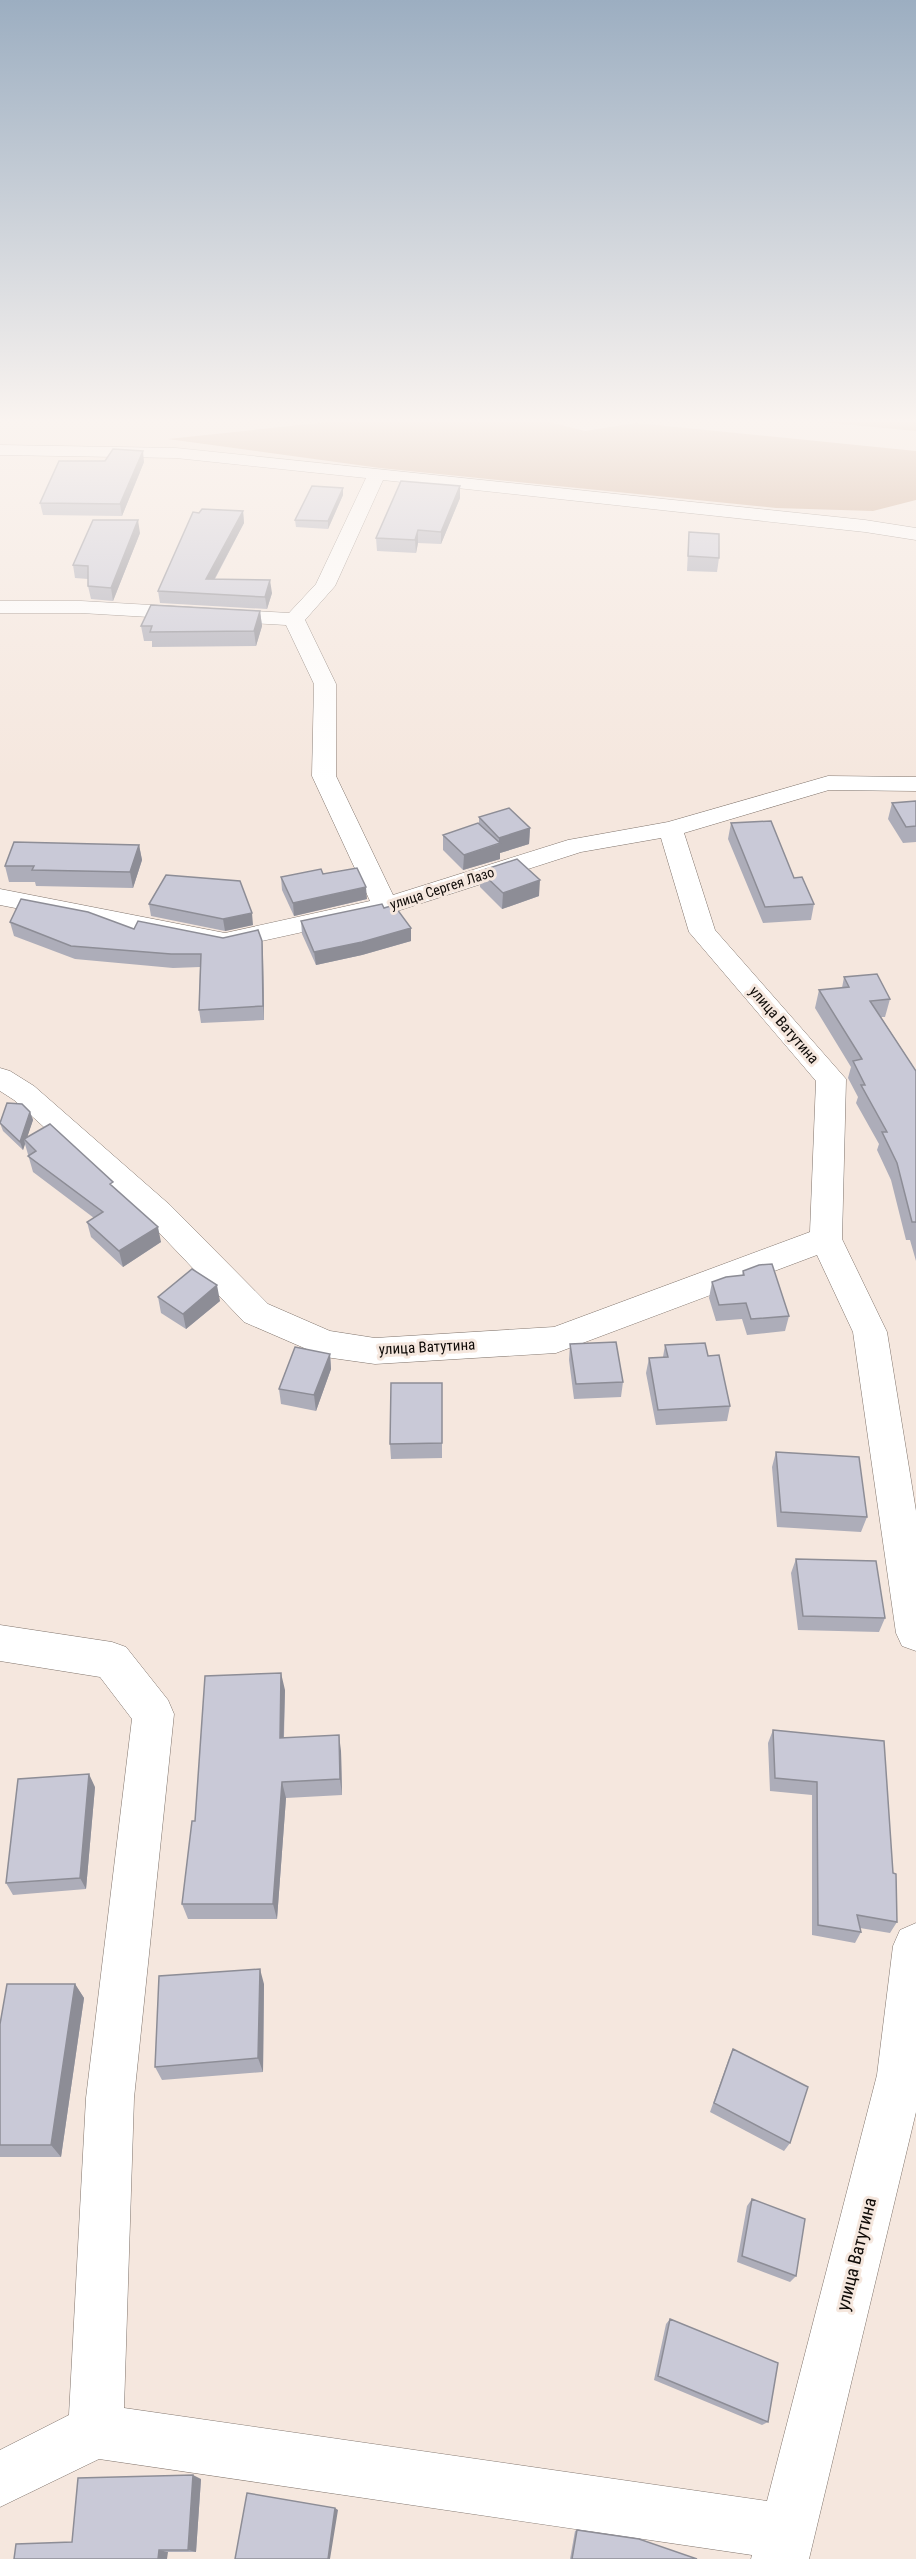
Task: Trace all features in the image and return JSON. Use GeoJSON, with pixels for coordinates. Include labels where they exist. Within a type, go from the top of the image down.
{"type":"FeatureCollection","features":[{"type":"Feature","properties":{"kind":"street"},"geometry":{"type":"LineString","coordinates":[[294,619],[325,586],[346,541]]}},
{"type":"Feature","properties":{"kind":"street"},"geometry":{"type":"LineString","coordinates":[[0,607],[81,607],[294,619]]}},
{"type":"Feature","properties":{"kind":"street"},"geometry":{"type":"LineString","coordinates":[[294,619],[325,684],[324,776],[385,906]]}},
{"type":"Feature","properties":{"kind":"street","name":"улица Сергея Лазо"},"geometry":{"type":"LineString","coordinates":[[0,897],[225,941],[385,906],[577,845],[671,829],[828,783],[916,784]]}},
{"type":"Feature","properties":{"kind":"street","name":"улица Ватутина"},"geometry":{"type":"LineString","coordinates":[[671,829],[702,932],[831,1080],[826,1239],[870,1332],[916,1634]]}},
{"type":"Feature","properties":{"kind":"street","name":"улица Ватутина"},"geometry":{"type":"LineString","coordinates":[[0,1078],[24,1093],[159,1213],[256,1313],[325,1344],[375,1351],[556,1340],[826,1239]]}},
{"type":"Feature","properties":{"kind":"street"},"geometry":{"type":"LineString","coordinates":[[0,1643],[112,1660],[153,1714],[110,2098],[96,2431]]}},
{"type":"Feature","properties":{"kind":"street","name":"улица Ватутина"},"geometry":{"type":"LineString","coordinates":[[783,2546],[901,2075],[916,1946]]}},
{"type":"Feature","properties":{"kind":"street"},"geometry":{"type":"LineString","coordinates":[[0,2479],[96,2431],[783,2546]]}},
{"type":"Feature","properties":{"kind":"building"},"geometry":{"type":"Polygon","coordinates":[[[83,541],[129,541],[111,588],[88,586],[88,566],[73,565],[83,541]]]}},
{"type":"Feature","properties":{"kind":"building"},"geometry":{"type":"Polygon","coordinates":[[[180,541],[226,541],[206,579],[270,580],[265,597],[158,591],[180,541]]]}},
{"type":"Feature","properties":{"kind":"building"},"geometry":{"type":"Polygon","coordinates":[[[689,541],[719,541],[719,558],[688,556],[689,541]]]}},
{"type":"Feature","properties":{"kind":"building"},"geometry":{"type":"Polygon","coordinates":[[[151,605],[260,611],[254,631],[150,632],[152,626],[141,626],[151,605]]]}},
{"type":"Feature","properties":{"kind":"building"},"geometry":{"type":"Polygon","coordinates":[[[916,801],[916,826],[906,827],[892,803],[916,801]]]}},
{"type":"Feature","properties":{"kind":"building"},"geometry":{"type":"Polygon","coordinates":[[[509,808],[530,828],[499,838],[479,817],[509,808]]]}},
{"type":"Feature","properties":{"kind":"building"},"geometry":{"type":"Polygon","coordinates":[[[771,821],[794,878],[802,877],[814,904],[765,907],[731,823],[771,821]]]}},
{"type":"Feature","properties":{"kind":"building"},"geometry":{"type":"Polygon","coordinates":[[[478,823],[500,843],[464,855],[443,835],[478,823]]]}},
{"type":"Feature","properties":{"kind":"building"},"geometry":{"type":"Polygon","coordinates":[[[14,842],[139,845],[130,872],[32,870],[34,866],[5,866],[14,842]]]}},
{"type":"Feature","properties":{"kind":"building"},"geometry":{"type":"Polygon","coordinates":[[[517,859],[540,880],[503,893],[480,871],[517,859]]]}},
{"type":"Feature","properties":{"kind":"building"},"geometry":{"type":"Polygon","coordinates":[[[357,868],[366,887],[293,903],[281,877],[321,869],[323,874],[357,868]]]}},
{"type":"Feature","properties":{"kind":"building"},"geometry":{"type":"Polygon","coordinates":[[[166,875],[240,881],[252,913],[223,919],[149,904],[166,875]]]}},
{"type":"Feature","properties":{"kind":"building"},"geometry":{"type":"Polygon","coordinates":[[[21,899],[88,912],[134,929],[138,921],[223,938],[258,930],[262,941],[263,1006],[199,1010],[201,954],[171,954],[71,946],[10,922],[21,899]]]}},
{"type":"Feature","properties":{"kind":"building"},"geometry":{"type":"Polygon","coordinates":[[[382,904],[384,908],[394,905],[411,928],[362,942],[314,952],[301,921],[382,904]]]}},
{"type":"Feature","properties":{"kind":"building"},"geometry":{"type":"Polygon","coordinates":[[[877,974],[890,999],[870,1001],[916,1071],[916,1222],[912,1222],[897,1163],[882,1132],[887,1132],[861,1085],[865,1085],[853,1061],[862,1059],[819,990],[849,987],[844,977],[877,974]]]}},
{"type":"Feature","properties":{"kind":"building"},"geometry":{"type":"Polygon","coordinates":[[[7,1103],[22,1104],[30,1112],[20,1142],[0,1123],[7,1103]]]}},
{"type":"Feature","properties":{"kind":"building"},"geometry":{"type":"Polygon","coordinates":[[[50,1124],[113,1182],[110,1184],[158,1227],[119,1251],[87,1222],[103,1212],[28,1156],[36,1151],[24,1139],[50,1124]]]}},
{"type":"Feature","properties":{"kind":"building"},"geometry":{"type":"Polygon","coordinates":[[[772,1264],[789,1316],[751,1319],[746,1303],[719,1305],[712,1282],[726,1277],[744,1275],[743,1271],[759,1265],[772,1264]]]}},
{"type":"Feature","properties":{"kind":"building"},"geometry":{"type":"Polygon","coordinates":[[[192,1269],[217,1285],[183,1314],[158,1297],[192,1269]]]}},
{"type":"Feature","properties":{"kind":"building"},"geometry":{"type":"Polygon","coordinates":[[[616,1342],[623,1382],[576,1384],[570,1344],[616,1342]]]}},
{"type":"Feature","properties":{"kind":"building"},"geometry":{"type":"Polygon","coordinates":[[[705,1343],[708,1356],[719,1355],[730,1406],[658,1410],[649,1358],[668,1357],[665,1345],[705,1343]]]}},
{"type":"Feature","properties":{"kind":"building"},"geometry":{"type":"Polygon","coordinates":[[[295,1347],[330,1354],[314,1395],[279,1389],[295,1347]]]}},
{"type":"Feature","properties":{"kind":"building"},"geometry":{"type":"Polygon","coordinates":[[[391,1383],[442,1383],[442,1443],[390,1444],[391,1383]]]}},
{"type":"Feature","properties":{"kind":"building"},"geometry":{"type":"Polygon","coordinates":[[[776,1452],[859,1457],[867,1517],[781,1512],[776,1452]]]}},
{"type":"Feature","properties":{"kind":"building"},"geometry":{"type":"Polygon","coordinates":[[[796,1559],[876,1561],[885,1618],[803,1616],[796,1559]]]}},
{"type":"Feature","properties":{"kind":"building"},"geometry":{"type":"Polygon","coordinates":[[[281,1673],[280,1738],[339,1735],[340,1779],[282,1782],[273,1904],[182,1904],[192,1821],[195,1821],[205,1676],[281,1673]]]}},
{"type":"Feature","properties":{"kind":"building"},"geometry":{"type":"Polygon","coordinates":[[[773,1730],[884,1741],[893,1873],[896,1874],[897,1922],[857,1915],[861,1932],[818,1925],[817,1782],[775,1778],[773,1730]]]}},
{"type":"Feature","properties":{"kind":"building"},"geometry":{"type":"Polygon","coordinates":[[[89,1774],[80,1878],[6,1883],[18,1779],[89,1774]]]}},
{"type":"Feature","properties":{"kind":"building"},"geometry":{"type":"Polygon","coordinates":[[[260,1969],[258,2058],[155,2067],[159,1976],[260,1969]]]}},
{"type":"Feature","properties":{"kind":"building"},"geometry":{"type":"Polygon","coordinates":[[[7,1984],[75,1984],[51,2145],[0,2145],[0,2024],[7,1984]]]}},
{"type":"Feature","properties":{"kind":"building"},"geometry":{"type":"Polygon","coordinates":[[[733,2049],[808,2087],[790,2143],[714,2103],[733,2049]]]}},
{"type":"Feature","properties":{"kind":"building"},"geometry":{"type":"Polygon","coordinates":[[[752,2199],[805,2219],[796,2276],[742,2256],[752,2199]]]}},
{"type":"Feature","properties":{"kind":"building"},"geometry":{"type":"Polygon","coordinates":[[[670,2319],[778,2363],[768,2422],[658,2376],[670,2319]]]}},
{"type":"Feature","properties":{"kind":"building"},"geometry":{"type":"Polygon","coordinates":[[[193,2475],[188,2550],[159,2550],[158,2559],[14,2559],[16,2544],[72,2542],[78,2478],[193,2475]]]}},
{"type":"Feature","properties":{"kind":"building"},"geometry":{"type":"Polygon","coordinates":[[[247,2493],[335,2508],[328,2559],[235,2559],[247,2493]]]}},
{"type":"Feature","properties":{"kind":"building"},"geometry":{"type":"Polygon","coordinates":[[[577,2530],[639,2539],[697,2559],[572,2559],[577,2530]]]}}]}
